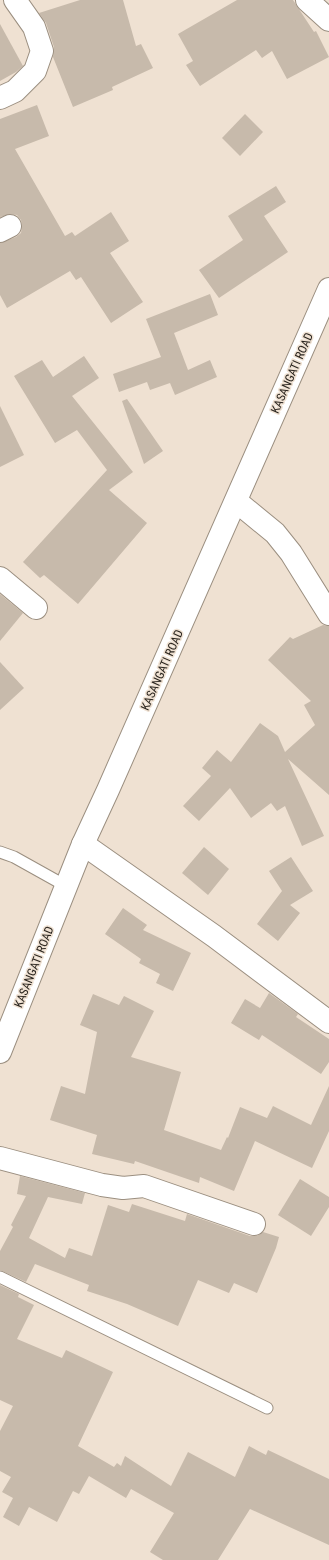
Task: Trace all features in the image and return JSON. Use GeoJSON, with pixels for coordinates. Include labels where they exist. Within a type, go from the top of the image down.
{"type":"FeatureCollection","features":[{"type":"Feature","properties":{"kind":"street"},"geometry":{"type":"LineString","coordinates":[[0,98],[15,91],[35,71],[42,51],[34,27],[15,0]]}},
{"type":"Feature","properties":{"kind":"street"},"geometry":{"type":"LineString","coordinates":[[307,0],[329,20]]}},
{"type":"Feature","properties":{"kind":"street","name":"KASANGATI ROAD"},"geometry":{"type":"LineString","coordinates":[[0,1052],[83,844],[329,289]]}},
{"type":"Feature","properties":{"kind":"street"},"geometry":{"type":"LineString","coordinates":[[236,501],[275,533],[291,553],[329,614]]}},
{"type":"Feature","properties":{"kind":"street"},"geometry":{"type":"LineString","coordinates":[[0,578],[36,608]]}},
{"type":"Feature","properties":{"kind":"street"},"geometry":{"type":"LineString","coordinates":[[83,844],[214,936],[329,1022]]}},
{"type":"Feature","properties":{"kind":"street"},"geometry":{"type":"LineString","coordinates":[[0,1158],[102,1185],[123,1188],[144,1186],[254,1224]]}},
{"type":"Feature","properties":{"kind":"lane"},"geometry":{"type":"LineString","coordinates":[[0,852],[14,857],[66,886]]}},
{"type":"Feature","properties":{"kind":"lane"},"geometry":{"type":"LineString","coordinates":[[0,1277],[267,1408]]}},
{"type":"Feature","properties":{"kind":"building"},"geometry":{"type":"Polygon","coordinates":[[[80,0],[123,0],[136,46],[141,44],[153,68],[112,87],[113,90],[73,107],[53,57],[54,47],[46,23],[39,13],[80,0]]]}},
{"type":"Feature","properties":{"kind":"building"},"geometry":{"type":"Polygon","coordinates":[[[237,0],[293,0],[314,32],[316,31],[329,57],[287,79],[272,51],[262,58],[256,50],[200,86],[186,65],[193,61],[178,34],[237,0]]]}},
{"type":"Feature","properties":{"kind":"building"},"geometry":{"type":"Polygon","coordinates":[[[0,24],[23,66],[16,72],[0,81],[0,24]]]}},
{"type":"Feature","properties":{"kind":"building"},"geometry":{"type":"Polygon","coordinates":[[[37,105],[49,136],[15,149],[65,236],[72,232],[75,236],[111,212],[129,241],[110,253],[143,302],[111,323],[81,277],[76,280],[70,271],[7,308],[0,295],[0,243],[16,237],[21,233],[22,226],[21,220],[17,215],[10,214],[0,217],[0,119],[37,105]]]}},
{"type":"Feature","properties":{"kind":"building"},"geometry":{"type":"Polygon","coordinates":[[[245,114],[263,132],[240,156],[222,138],[245,114]]]}},
{"type":"Feature","properties":{"kind":"building"},"geometry":{"type":"Polygon","coordinates":[[[276,186],[286,202],[264,216],[288,252],[219,298],[199,270],[243,240],[228,216],[276,186]]]}},
{"type":"Feature","properties":{"kind":"building"},"geometry":{"type":"Polygon","coordinates":[[[210,294],[218,315],[174,333],[188,370],[210,360],[217,377],[175,395],[170,383],[150,390],[147,382],[119,392],[113,374],[161,357],[146,319],[210,294]]]}},
{"type":"Feature","properties":{"kind":"building"},"geometry":{"type":"Polygon","coordinates":[[[84,356],[99,378],[72,396],[133,472],[109,490],[147,523],[78,604],[44,575],[40,578],[23,562],[107,470],[77,430],[55,443],[14,376],[42,360],[53,377],[84,356]]]}},
{"type":"Feature","properties":{"kind":"building"},"geometry":{"type":"Polygon","coordinates":[[[127,399],[163,451],[144,464],[122,401],[127,399]]]}},
{"type":"Feature","properties":{"kind":"building"},"geometry":{"type":"Polygon","coordinates":[[[0,406],[24,455],[0,467],[0,406]]]}},
{"type":"Feature","properties":{"kind":"building"},"geometry":{"type":"Polygon","coordinates":[[[0,594],[23,613],[0,641],[0,594]]]}},
{"type":"Feature","properties":{"kind":"building"},"geometry":{"type":"Polygon","coordinates":[[[323,625],[329,626],[329,795],[288,759],[324,836],[302,846],[285,806],[277,811],[271,803],[251,818],[230,788],[199,821],[183,806],[211,776],[202,768],[217,750],[231,762],[260,723],[278,736],[285,752],[315,725],[304,705],[311,701],[268,660],[290,637],[293,639],[323,625]]]}},
{"type":"Feature","properties":{"kind":"building"},"geometry":{"type":"Polygon","coordinates":[[[0,662],[24,688],[0,710],[0,662]]]}},
{"type":"Feature","properties":{"kind":"building"},"geometry":{"type":"Polygon","coordinates":[[[204,847],[229,869],[208,895],[182,873],[204,847]]]}},
{"type":"Feature","properties":{"kind":"building"},"geometry":{"type":"Polygon","coordinates":[[[291,857],[313,891],[290,905],[300,913],[278,941],[257,924],[282,891],[269,871],[291,857]]]}},
{"type":"Feature","properties":{"kind":"building"},"geometry":{"type":"Polygon","coordinates":[[[123,908],[147,925],[143,930],[191,953],[173,991],[156,983],[160,974],[139,963],[141,959],[105,934],[123,908]]]}},
{"type":"Feature","properties":{"kind":"building"},"geometry":{"type":"Polygon","coordinates":[[[269,993],[298,1014],[296,1017],[329,1039],[329,1062],[321,1074],[262,1035],[259,1040],[231,1023],[245,999],[260,1008],[269,993]]]}},
{"type":"Feature","properties":{"kind":"building"},"geometry":{"type":"Polygon","coordinates":[[[93,994],[119,1005],[124,996],[154,1011],[131,1057],[181,1072],[164,1130],[221,1150],[227,1137],[228,1138],[240,1107],[267,1118],[273,1106],[311,1125],[329,1086],[329,1131],[312,1168],[255,1141],[234,1191],[200,1177],[199,1183],[135,1161],[134,1164],[92,1154],[97,1135],[50,1120],[61,1086],[85,1094],[97,1032],[80,1025],[93,994]]]}},
{"type":"Feature","properties":{"kind":"building"},"geometry":{"type":"Polygon","coordinates":[[[20,1176],[85,1193],[82,1204],[48,1197],[29,1238],[65,1258],[69,1248],[92,1256],[108,1205],[129,1212],[132,1204],[185,1221],[187,1214],[250,1236],[257,1236],[263,1232],[279,1237],[276,1248],[257,1293],[234,1283],[229,1293],[198,1280],[178,1326],[127,1304],[87,1291],[89,1285],[35,1264],[26,1282],[0,1270],[0,1251],[13,1227],[11,1225],[26,1196],[17,1194],[20,1176]]]}},
{"type":"Feature","properties":{"kind":"building"},"geometry":{"type":"Polygon","coordinates":[[[300,1179],[329,1197],[329,1207],[311,1236],[278,1215],[300,1179]]]}},
{"type":"Feature","properties":{"kind":"building"},"geometry":{"type":"Polygon","coordinates":[[[0,1285],[19,1294],[18,1297],[34,1305],[17,1339],[62,1358],[66,1350],[113,1372],[78,1446],[114,1467],[117,1463],[121,1466],[125,1456],[171,1486],[188,1452],[235,1477],[249,1446],[266,1455],[268,1450],[329,1479],[329,1545],[250,1509],[218,1560],[163,1560],[150,1552],[174,1513],[131,1489],[126,1498],[89,1476],[79,1494],[73,1491],[57,1522],[29,1507],[19,1526],[3,1517],[13,1498],[2,1492],[11,1477],[0,1471],[0,1431],[13,1406],[0,1400],[0,1285]]]}}]}
